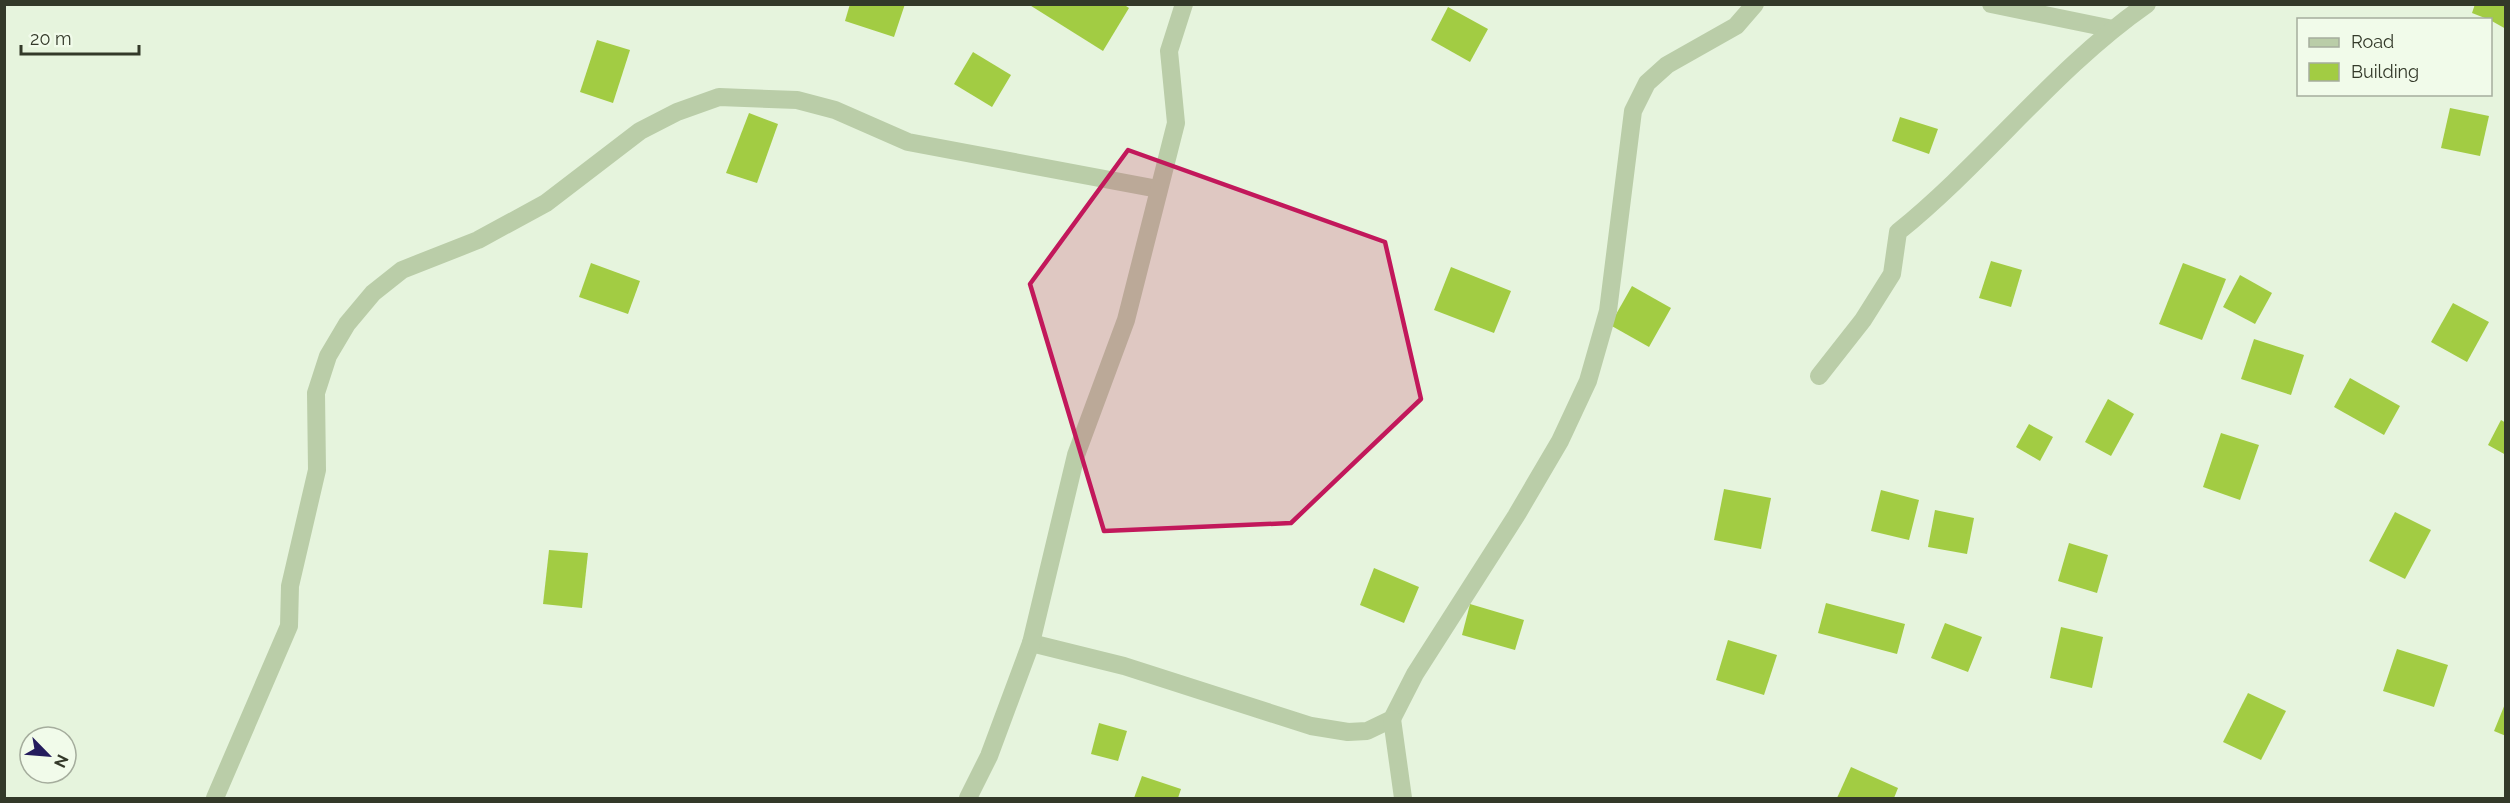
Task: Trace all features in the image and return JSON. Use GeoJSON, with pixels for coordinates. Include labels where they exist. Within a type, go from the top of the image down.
{"type":"FeatureCollection","features":[{"type":"Feature","properties":{"kind":"street"},"geometry":{"type":"LineString","coordinates":[[968,798],[989,756],[1031,643],[1076,455],[1126,320],[1176,123],[1169,51],[1184,4]]}},
{"type":"Feature","properties":{"kind":"street"},"geometry":{"type":"LineString","coordinates":[[1031,643],[1124,666],[1311,726],[1348,732],[1367,731],[1392,718],[1415,674],[1516,516],[1560,441],[1588,381],[1608,311],[1633,111],[1647,83],[1667,64],[1736,26],[1755,4]]}},
{"type":"Feature","properties":{"kind":"street"},"geometry":{"type":"LineString","coordinates":[[1992,4],[2112,28]]}},
{"type":"Feature","properties":{"kind":"street"},"geometry":{"type":"LineString","coordinates":[[1819,376],[1863,320],[1892,274],[1898,232],[1941,198],[1986,150],[2112,28],[2147,4]]}},
{"type":"Feature","properties":{"kind":"street"},"geometry":{"type":"LineString","coordinates":[[215,798],[289,626],[290,586],[317,470],[316,393],[328,356],[347,324],[373,293],[402,270],[478,240],[526,214],[546,203],[640,131],[677,112],[720,97],[797,100],[835,110],[908,142],[1158,189]]}},
{"type":"Feature","properties":{"kind":"street"},"geometry":{"type":"LineString","coordinates":[[1392,718],[1403,798]]}},
{"type":"Feature","properties":{"kind":"highlighted area"},"geometry":{"type":"Polygon","coordinates":[[[1128,150],[1385,242],[1421,399],[1291,523],[1104,531],[1030,284],[1128,150]]]}},
{"type":"Feature","properties":{"kind":"building"},"geometry":{"type":"Polygon","coordinates":[[[850,4],[905,4],[894,37],[845,21],[850,4]]]}},
{"type":"Feature","properties":{"kind":"building"},"geometry":{"type":"Polygon","coordinates":[[[1028,4],[1123,4],[1129,8],[1103,51],[1028,4]]]}},
{"type":"Feature","properties":{"kind":"building"},"geometry":{"type":"Polygon","coordinates":[[[2475,4],[2506,4],[2506,29],[2492,21],[2492,18],[2472,13],[2475,4]]]}},
{"type":"Feature","properties":{"kind":"building"},"geometry":{"type":"Polygon","coordinates":[[[1448,7],[1488,29],[1470,62],[1431,40],[1448,7]]]}},
{"type":"Feature","properties":{"kind":"building"},"geometry":{"type":"Polygon","coordinates":[[[597,40],[630,50],[613,103],[580,92],[597,40]]]}},
{"type":"Feature","properties":{"kind":"building"},"geometry":{"type":"Polygon","coordinates":[[[973,52],[1011,75],[992,107],[954,84],[973,52]]]}},
{"type":"Feature","properties":{"kind":"building"},"geometry":{"type":"Polygon","coordinates":[[[2450,108],[2489,116],[2480,156],[2441,148],[2450,108]]]}},
{"type":"Feature","properties":{"kind":"building"},"geometry":{"type":"Polygon","coordinates":[[[749,113],[778,124],[757,183],[726,173],[749,113]]]}},
{"type":"Feature","properties":{"kind":"building"},"geometry":{"type":"Polygon","coordinates":[[[1900,117],[1938,129],[1929,154],[1892,141],[1900,117]]]}},
{"type":"Feature","properties":{"kind":"building"},"geometry":{"type":"Polygon","coordinates":[[[1991,261],[2022,270],[2011,307],[1979,298],[1991,261]]]}},
{"type":"Feature","properties":{"kind":"building"},"geometry":{"type":"Polygon","coordinates":[[[591,263],[640,281],[628,314],[579,297],[591,263]]]}},
{"type":"Feature","properties":{"kind":"building"},"geometry":{"type":"Polygon","coordinates":[[[2183,263],[2226,279],[2202,340],[2159,324],[2183,263]]]}},
{"type":"Feature","properties":{"kind":"building"},"geometry":{"type":"Polygon","coordinates":[[[1451,267],[1511,291],[1494,333],[1434,310],[1451,267]]]}},
{"type":"Feature","properties":{"kind":"building"},"geometry":{"type":"Polygon","coordinates":[[[2240,275],[2272,293],[2255,324],[2223,307],[2240,275]]]}},
{"type":"Feature","properties":{"kind":"building"},"geometry":{"type":"Polygon","coordinates":[[[1632,286],[1671,308],[1649,347],[1610,325],[1632,286]]]}},
{"type":"Feature","properties":{"kind":"building"},"geometry":{"type":"Polygon","coordinates":[[[2453,303],[2489,322],[2467,362],[2431,342],[2453,303]]]}},
{"type":"Feature","properties":{"kind":"building"},"geometry":{"type":"Polygon","coordinates":[[[2254,339],[2304,355],[2291,395],[2241,379],[2254,339]]]}},
{"type":"Feature","properties":{"kind":"building"},"geometry":{"type":"Polygon","coordinates":[[[2350,378],[2400,406],[2384,435],[2334,407],[2350,378]]]}},
{"type":"Feature","properties":{"kind":"building"},"geometry":{"type":"Polygon","coordinates":[[[2108,399],[2134,414],[2111,456],[2085,442],[2108,399]]]}},
{"type":"Feature","properties":{"kind":"building"},"geometry":{"type":"Polygon","coordinates":[[[2501,420],[2506,423],[2506,455],[2488,445],[2501,420]]]}},
{"type":"Feature","properties":{"kind":"building"},"geometry":{"type":"Polygon","coordinates":[[[2029,424],[2053,437],[2040,461],[2016,447],[2029,424]]]}},
{"type":"Feature","properties":{"kind":"building"},"geometry":{"type":"Polygon","coordinates":[[[2221,433],[2259,445],[2240,500],[2203,487],[2221,433]]]}},
{"type":"Feature","properties":{"kind":"building"},"geometry":{"type":"Polygon","coordinates":[[[1724,489],[1771,498],[1761,549],[1714,540],[1724,489]]]}},
{"type":"Feature","properties":{"kind":"building"},"geometry":{"type":"Polygon","coordinates":[[[1881,490],[1919,500],[1909,540],[1871,531],[1881,490]]]}},
{"type":"Feature","properties":{"kind":"building"},"geometry":{"type":"Polygon","coordinates":[[[1935,510],[1974,518],[1967,554],[1928,547],[1935,510]]]}},
{"type":"Feature","properties":{"kind":"building"},"geometry":{"type":"Polygon","coordinates":[[[2395,512],[2431,530],[2405,579],[2369,561],[2395,512]]]}},
{"type":"Feature","properties":{"kind":"building"},"geometry":{"type":"Polygon","coordinates":[[[2069,543],[2108,555],[2097,593],[2058,581],[2069,543]]]}},
{"type":"Feature","properties":{"kind":"building"},"geometry":{"type":"Polygon","coordinates":[[[549,550],[588,553],[582,608],[543,604],[549,550]]]}},
{"type":"Feature","properties":{"kind":"building"},"geometry":{"type":"Polygon","coordinates":[[[1374,568],[1419,587],[1404,623],[1360,605],[1374,568]]]}},
{"type":"Feature","properties":{"kind":"building"},"geometry":{"type":"Polygon","coordinates":[[[1826,603],[1905,624],[1897,654],[1818,633],[1826,603]]]}},
{"type":"Feature","properties":{"kind":"building"},"geometry":{"type":"Polygon","coordinates":[[[1470,604],[1524,620],[1515,650],[1462,635],[1470,604]]]}},
{"type":"Feature","properties":{"kind":"building"},"geometry":{"type":"Polygon","coordinates":[[[1945,623],[1982,637],[1968,672],[1931,658],[1945,623]]]}},
{"type":"Feature","properties":{"kind":"building"},"geometry":{"type":"Polygon","coordinates":[[[2061,627],[2103,637],[2092,688],[2050,678],[2061,627]]]}},
{"type":"Feature","properties":{"kind":"building"},"geometry":{"type":"Polygon","coordinates":[[[1728,640],[1777,655],[1764,695],[1716,680],[1728,640]]]}},
{"type":"Feature","properties":{"kind":"building"},"geometry":{"type":"Polygon","coordinates":[[[2397,649],[2448,665],[2434,707],[2383,691],[2397,649]]]}},
{"type":"Feature","properties":{"kind":"building"},"geometry":{"type":"Polygon","coordinates":[[[2248,693],[2286,711],[2261,760],[2223,742],[2248,693]]]}},
{"type":"Feature","properties":{"kind":"building"},"geometry":{"type":"Polygon","coordinates":[[[2506,704],[2506,736],[2494,731],[2506,704]]]}},
{"type":"Feature","properties":{"kind":"building"},"geometry":{"type":"Polygon","coordinates":[[[1099,723],[1127,731],[1118,761],[1091,754],[1099,723]]]}},
{"type":"Feature","properties":{"kind":"building"},"geometry":{"type":"Polygon","coordinates":[[[1851,767],[1898,788],[1894,798],[1837,798],[1851,767]]]}},
{"type":"Feature","properties":{"kind":"building"},"geometry":{"type":"Polygon","coordinates":[[[1142,776],[1181,789],[1178,798],[1134,798],[1142,776]]]}}]}
